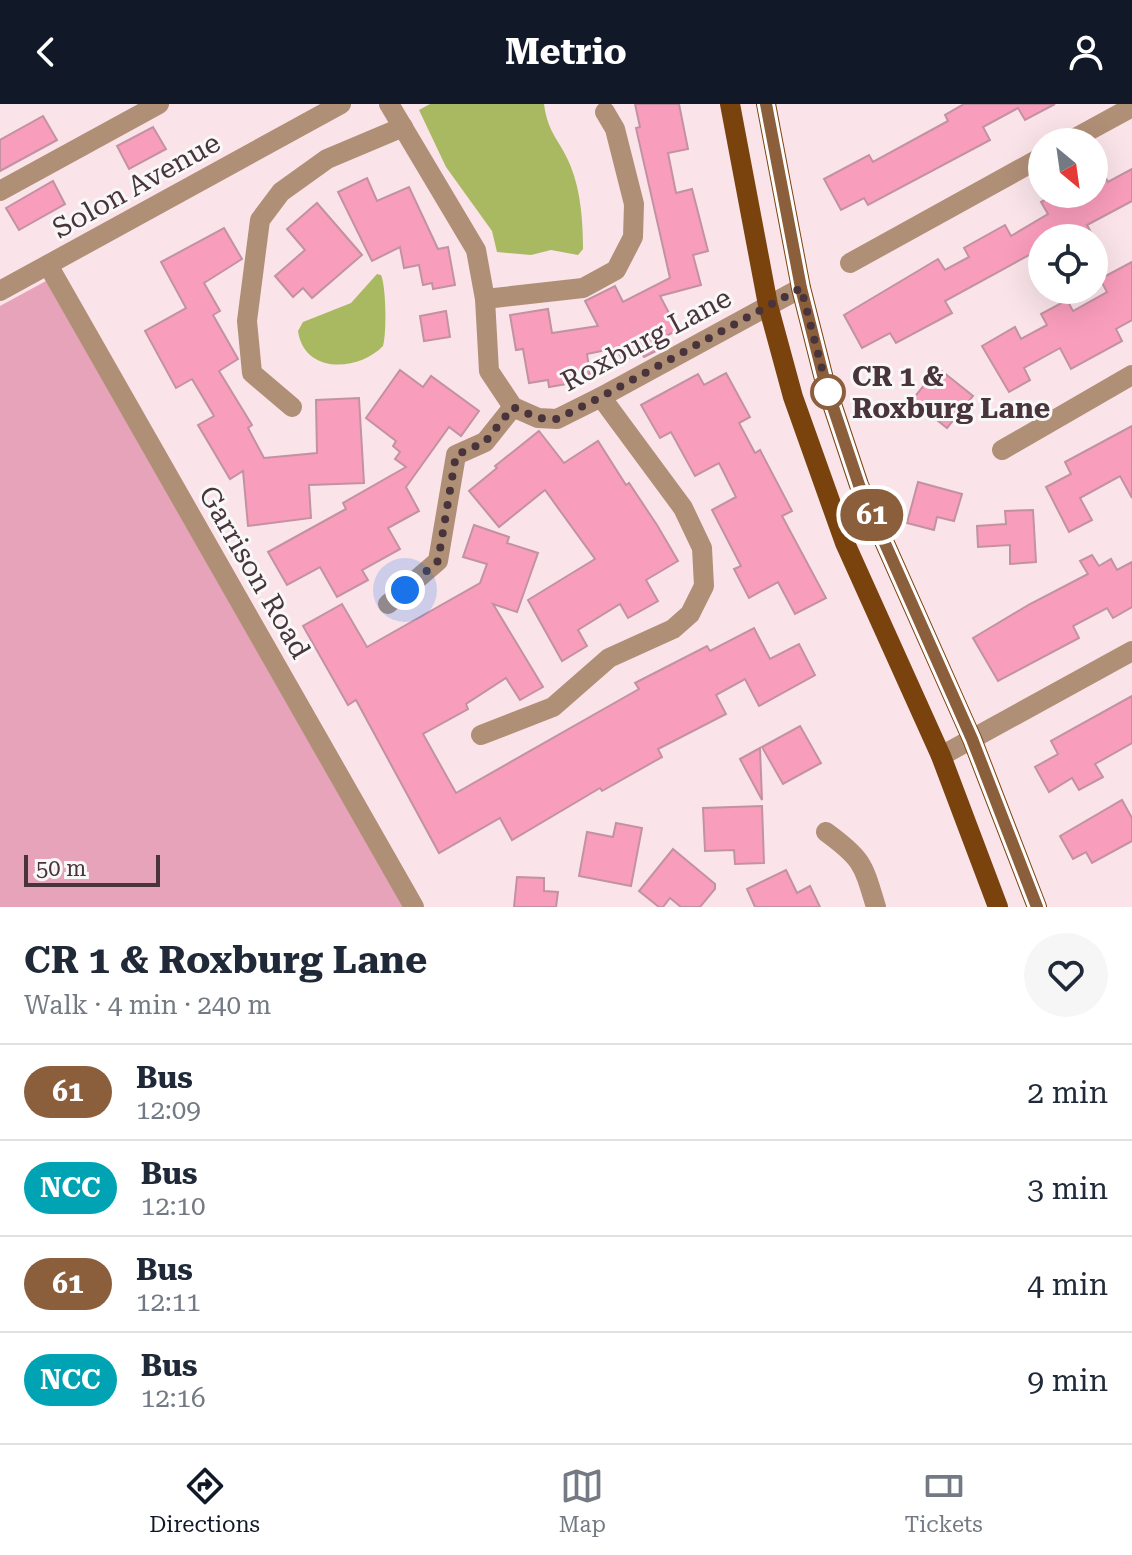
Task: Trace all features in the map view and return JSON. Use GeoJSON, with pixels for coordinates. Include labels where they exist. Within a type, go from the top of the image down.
{"type":"FeatureCollection","features":[{"type":"Feature","properties":{"kind":"main road"},"geometry":{"type":"LineString","coordinates":[[730,104],[768,305],[793,397],[845,543],[941,756],[998,907]]}},
{"type":"Feature","properties":{"kind":"main road"},"geometry":{"type":"LineString","coordinates":[[766,104],[801,288],[825,383],[859,485],[972,739],[1037,907]]}},
{"type":"Feature","properties":{"kind":"street"},"geometry":{"type":"LineString","coordinates":[[0,191],[159,104]]}},
{"type":"Feature","properties":{"kind":"street","name":"Solon Avenue"},"geometry":{"type":"LineString","coordinates":[[0,291],[341,104]]}},
{"type":"Feature","properties":{"kind":"street"},"geometry":{"type":"LineString","coordinates":[[388,604],[438,561],[456,455],[485,442],[513,407],[489,371],[485,299],[476,250],[389,104]]}},
{"type":"Feature","properties":{"kind":"street"},"geometry":{"type":"LineString","coordinates":[[1094,128],[1132,107]]}},
{"type":"Feature","properties":{"kind":"street"},"geometry":{"type":"LineString","coordinates":[[485,299],[583,288],[616,270],[633,237],[634,204],[615,129],[605,112]]}},
{"type":"Feature","properties":{"kind":"street"},"geometry":{"type":"LineString","coordinates":[[292,407],[252,373],[247,321],[260,220],[281,192],[327,159],[403,127]]}},
{"type":"Feature","properties":{"kind":"street"},"geometry":{"type":"LineString","coordinates":[[850,263],[1028,165]]}},
{"type":"Feature","properties":{"kind":"street","name":"Garrison Road"},"geometry":{"type":"LineString","coordinates":[[48,265],[414,907]]}},
{"type":"Feature","properties":{"kind":"street","name":"Roxburg Lane"},"geometry":{"type":"LineString","coordinates":[[513,407],[538,418],[557,419],[801,288]]}},
{"type":"Feature","properties":{"kind":"street"},"geometry":{"type":"LineString","coordinates":[[1002,450],[1132,375]]}},
{"type":"Feature","properties":{"kind":"street"},"geometry":{"type":"LineString","coordinates":[[481,735],[553,707],[609,658],[673,629],[690,614],[704,586],[702,548],[683,508],[601,397]]}},
{"type":"Feature","properties":{"kind":"street"},"geometry":{"type":"LineString","coordinates":[[941,756],[1132,651]]}},
{"type":"Feature","properties":{"kind":"street"},"geometry":{"type":"LineString","coordinates":[[826,832],[856,854],[876,907]]}},
{"type":"Feature","properties":{"kind":"shaded area"},"geometry":{"type":"Polygon","coordinates":[[[430,104],[544,104],[548,123],[567,158],[577,187],[583,239],[583,249],[578,255],[551,250],[531,255],[497,252],[492,231],[446,167],[419,110],[430,104]]]}},
{"type":"Feature","properties":{"kind":"shaded area"},"geometry":{"type":"Polygon","coordinates":[[[377,274],[383,280],[385,299],[383,346],[360,361],[347,364],[333,364],[310,355],[302,345],[298,331],[303,322],[351,303],[377,274]]]}},
{"type":"Feature","properties":{"kind":"shaded area"},"geometry":{"type":"Polygon","coordinates":[[[46,281],[403,907],[0,907],[0,306],[46,281]]]}},
{"type":"Feature","properties":{"kind":"building"},"geometry":{"type":"Polygon","coordinates":[[[635,104],[679,104],[688,149],[668,153],[676,193],[692,189],[708,251],[693,255],[701,285],[660,296],[678,330],[658,340],[662,348],[644,357],[641,352],[623,361],[616,348],[587,354],[590,374],[566,377],[567,384],[549,387],[548,380],[529,383],[523,349],[516,350],[510,315],[548,309],[552,333],[598,326],[585,301],[615,286],[623,302],[670,278],[636,128],[640,127],[635,104]]]}},
{"type":"Feature","properties":{"kind":"building"},"geometry":{"type":"Polygon","coordinates":[[[964,104],[1055,104],[1025,120],[1018,108],[983,127],[990,140],[868,205],[864,198],[841,210],[824,179],[869,155],[873,162],[948,121],[945,115],[964,104]]]}},
{"type":"Feature","properties":{"kind":"building"},"geometry":{"type":"Polygon","coordinates":[[[43,116],[57,140],[0,171],[0,140],[43,116]]]}},
{"type":"Feature","properties":{"kind":"building"},"geometry":{"type":"Polygon","coordinates":[[[153,127],[166,149],[129,169],[117,146],[153,127]]]}},
{"type":"Feature","properties":{"kind":"building"},"geometry":{"type":"Polygon","coordinates":[[[1132,169],[1132,201],[1089,224],[1031,224],[1048,214],[1044,208],[1108,208],[1108,182],[1132,169]]]}},
{"type":"Feature","properties":{"kind":"building"},"geometry":{"type":"Polygon","coordinates":[[[367,178],[377,201],[409,187],[438,249],[448,247],[455,285],[433,289],[432,283],[423,285],[419,265],[404,268],[400,247],[372,261],[338,192],[367,178]]]}},
{"type":"Feature","properties":{"kind":"building"},"geometry":{"type":"Polygon","coordinates":[[[53,181],[65,204],[19,230],[6,208],[53,181]]]}},
{"type":"Feature","properties":{"kind":"building"},"geometry":{"type":"Polygon","coordinates":[[[317,203],[362,255],[312,298],[303,288],[293,297],[275,276],[305,250],[287,229],[317,203]]]}},
{"type":"Feature","properties":{"kind":"building"},"geometry":{"type":"Polygon","coordinates":[[[1005,225],[1011,236],[1028,226],[1028,256],[945,301],[952,313],[896,343],[890,333],[862,348],[844,315],[938,259],[945,270],[969,257],[964,248],[1005,225]]]}},
{"type":"Feature","properties":{"kind":"building"},"geometry":{"type":"Polygon","coordinates":[[[224,228],[242,259],[204,283],[220,311],[213,315],[238,359],[219,371],[252,425],[248,428],[264,458],[317,453],[316,400],[359,398],[364,483],[309,485],[311,518],[248,526],[243,471],[230,479],[198,425],[214,416],[192,379],[176,388],[145,331],[186,308],[161,262],[224,228]]]}},
{"type":"Feature","properties":{"kind":"building"},"geometry":{"type":"Polygon","coordinates":[[[1132,262],[1132,320],[1116,329],[1122,341],[1071,369],[1060,348],[1024,368],[1030,380],[1009,392],[982,346],[1015,327],[1021,339],[1047,325],[1041,314],[1060,304],[1069,304],[1073,311],[1086,304],[1108,304],[1108,275],[1132,262]]]}},
{"type":"Feature","properties":{"kind":"building"},"geometry":{"type":"Polygon","coordinates":[[[446,311],[450,337],[424,341],[420,316],[446,311]]]}},
{"type":"Feature","properties":{"kind":"building"},"geometry":{"type":"Polygon","coordinates":[[[938,368],[973,396],[947,428],[912,400],[938,368]]]}},
{"type":"Feature","properties":{"kind":"building"},"geometry":{"type":"Polygon","coordinates":[[[400,370],[423,387],[431,376],[479,411],[461,436],[449,427],[406,487],[419,511],[388,528],[400,549],[362,570],[368,580],[337,597],[320,567],[287,585],[268,552],[346,509],[343,503],[406,467],[395,459],[400,452],[393,446],[396,441],[366,418],[400,370]]]}},
{"type":"Feature","properties":{"kind":"building"},"geometry":{"type":"Polygon","coordinates":[[[726,373],[750,417],[739,423],[755,453],[760,450],[792,511],[782,516],[826,598],[795,614],[778,582],[749,598],[734,569],[741,566],[712,510],[736,497],[719,463],[695,476],[671,432],[660,438],[641,405],[698,374],[704,385],[726,373]]]}},
{"type":"Feature","properties":{"kind":"building"},"geometry":{"type":"Polygon","coordinates":[[[1132,426],[1132,498],[1120,476],[1080,498],[1092,520],[1069,532],[1046,487],[1071,474],[1065,462],[1132,426]]]}},
{"type":"Feature","properties":{"kind":"building"},"geometry":{"type":"Polygon","coordinates":[[[539,431],[564,463],[598,441],[657,525],[678,561],[646,580],[658,601],[628,618],[620,604],[578,630],[587,646],[562,661],[528,600],[595,559],[545,490],[499,527],[469,491],[539,431]]]}},
{"type":"Feature","properties":{"kind":"building"},"geometry":{"type":"Polygon","coordinates":[[[918,482],[962,494],[954,521],[937,517],[934,530],[907,523],[918,482]]]}},
{"type":"Feature","properties":{"kind":"building"},"geometry":{"type":"Polygon","coordinates":[[[1033,510],[1036,562],[1010,564],[1010,545],[978,547],[977,526],[1006,524],[1005,511],[1033,510]]]}},
{"type":"Feature","properties":{"kind":"building"},"geometry":{"type":"Polygon","coordinates":[[[474,525],[509,537],[507,543],[538,553],[517,612],[493,604],[543,687],[520,700],[506,678],[466,704],[468,709],[423,734],[456,793],[639,689],[635,683],[707,646],[710,651],[754,628],[770,659],[799,644],[815,675],[759,706],[745,679],[716,695],[726,714],[658,749],[662,757],[602,791],[600,788],[512,840],[500,818],[439,853],[356,700],[348,705],[303,626],[342,604],[367,647],[480,583],[487,564],[463,557],[474,525]]]}},
{"type":"Feature","properties":{"kind":"building"},"geometry":{"type":"Polygon","coordinates":[[[1092,555],[1099,566],[1111,559],[1117,570],[1132,562],[1132,607],[1113,618],[1107,608],[1073,626],[1079,638],[998,681],[973,638],[1088,574],[1080,561],[1092,555]]]}},
{"type":"Feature","properties":{"kind":"building"},"geometry":{"type":"Polygon","coordinates":[[[1132,696],[1132,743],[1095,764],[1103,777],[1079,790],[1072,778],[1049,792],[1035,767],[1058,754],[1051,741],[1132,696]]]}},
{"type":"Feature","properties":{"kind":"building"},"geometry":{"type":"Polygon","coordinates":[[[800,726],[821,763],[783,784],[762,747],[800,726]]]}},
{"type":"Feature","properties":{"kind":"building"},"geometry":{"type":"Polygon","coordinates":[[[760,748],[762,800],[740,759],[760,748]]]}},
{"type":"Feature","properties":{"kind":"building"},"geometry":{"type":"Polygon","coordinates":[[[1122,800],[1132,818],[1132,841],[1092,863],[1086,852],[1073,859],[1060,836],[1122,800]]]}},
{"type":"Feature","properties":{"kind":"building"},"geometry":{"type":"Polygon","coordinates":[[[762,806],[764,863],[735,864],[734,850],[705,851],[703,808],[762,806]]]}},
{"type":"Feature","properties":{"kind":"building"},"geometry":{"type":"Polygon","coordinates":[[[616,823],[642,828],[631,886],[579,876],[587,832],[613,837],[616,823]]]}},
{"type":"Feature","properties":{"kind":"building"},"geometry":{"type":"Polygon","coordinates":[[[673,849],[715,884],[715,889],[700,907],[681,907],[670,898],[663,907],[659,907],[639,891],[673,849]]]}},
{"type":"Feature","properties":{"kind":"building"},"geometry":{"type":"Polygon","coordinates":[[[786,870],[797,893],[810,886],[820,907],[755,907],[747,889],[786,870]]]}},
{"type":"Feature","properties":{"kind":"building"},"geometry":{"type":"Polygon","coordinates":[[[517,877],[544,878],[544,891],[558,892],[556,907],[514,907],[517,877]]]}},
{"type":"Feature","properties":{"kind":"bus line","name":"61"},"geometry":{"type":"LineString","coordinates":[[766,104],[801,288],[825,383],[859,485],[972,739],[1037,907]]}},
{"type":"Feature","properties":{"kind":"place","name":"CR 1 & Roxburg Lane"},"geometry":{"type":"Point","coordinates":[828,392]}},
{"type":"Feature","properties":{"kind":"route"},"geometry":{"type":"LineString","coordinates":[[405,590],[438,561],[456,455],[485,442],[513,407],[538,418],[557,419],[801,288],[828,392]]}}]}
